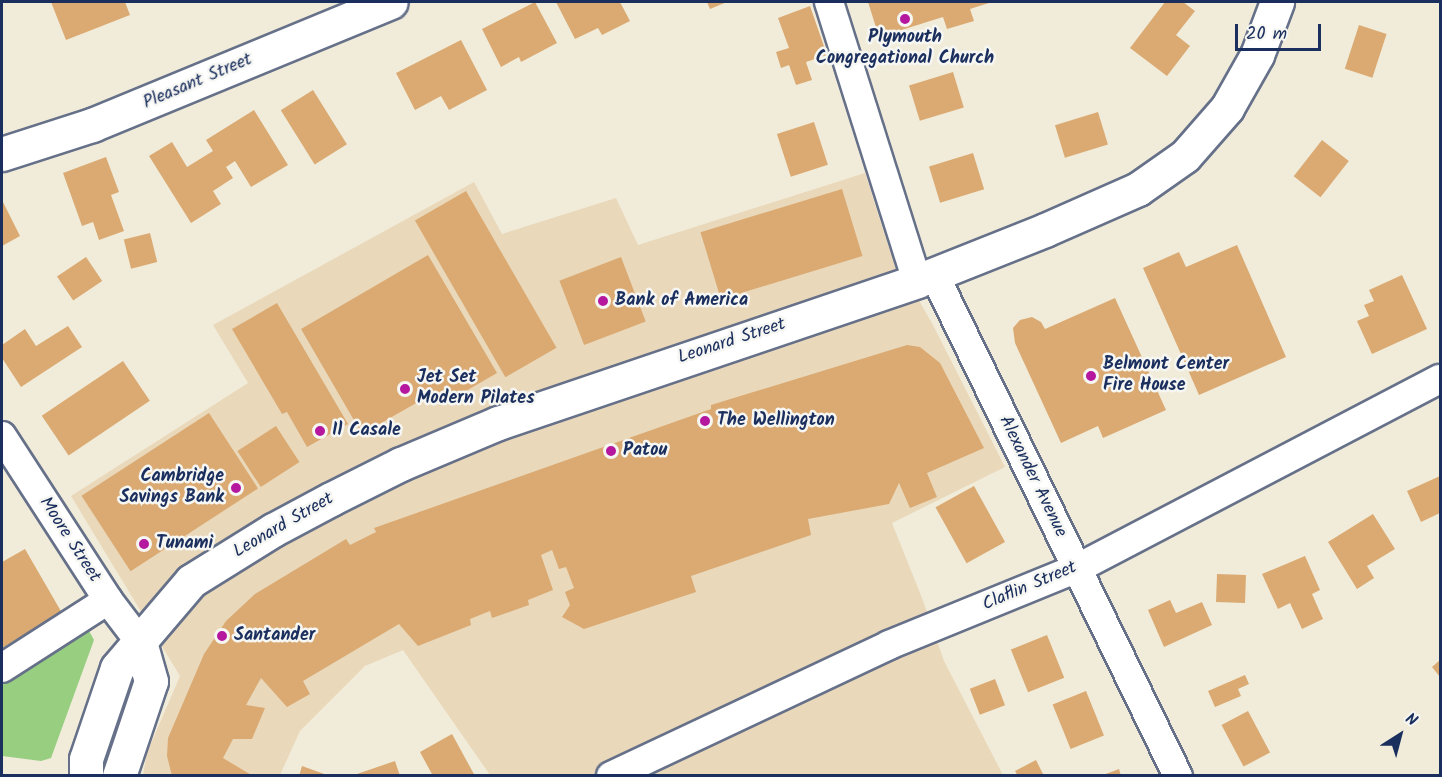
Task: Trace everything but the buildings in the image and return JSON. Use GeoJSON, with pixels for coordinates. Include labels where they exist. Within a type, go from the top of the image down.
{"type":"FeatureCollection","features":[{"type":"Feature","properties":{"kind":"main road","name":"Pleasant Street"},"geometry":{"type":"LineString","coordinates":[[2,154],[92,125],[391,2]]}},
{"type":"Feature","properties":{"kind":"main road","name":"Leonard Street"},"geometry":{"type":"LineString","coordinates":[[86,776],[86,759],[117,668],[191,581],[273,530],[401,464],[498,423],[926,278],[1045,230],[1138,189],[1185,156],[1227,108],[1257,55],[1277,2]]}},
{"type":"Feature","properties":{"kind":"main road"},"geometry":{"type":"LineString","coordinates":[[119,776],[151,681],[140,642]]}},
{"type":"Feature","properties":{"kind":"street","name":"Alexander Avenue"},"geometry":{"type":"LineString","coordinates":[[829,2],[926,278],[1077,568],[1178,776]]}},
{"type":"Feature","properties":{"kind":"street","name":"Claflin Street"},"geometry":{"type":"LineString","coordinates":[[611,776],[889,645],[1077,568],[1440,379]]}},
{"type":"Feature","properties":{"kind":"street","name":"Moore Street"},"geometry":{"type":"LineString","coordinates":[[2,436],[108,600],[140,642]]}},
{"type":"Feature","properties":{"kind":"street"},"geometry":{"type":"LineString","coordinates":[[2,668],[108,600]]}},
{"type":"Feature","properties":{"kind":"shaded area"},"geometry":{"type":"Polygon","coordinates":[[[865,173],[889,248],[933,325],[1005,467],[892,523],[944,661],[1003,775],[490,775],[403,650],[365,666],[300,731],[280,775],[143,775],[147,753],[180,676],[71,496],[248,383],[213,325],[474,182],[502,234],[616,198],[638,245],[865,173]]]}},
{"type":"Feature","properties":{"kind":"green space"},"geometry":{"type":"Polygon","coordinates":[[[88,629],[94,640],[51,758],[41,761],[2,756],[2,679],[88,629]]]}},
{"type":"Feature","properties":{"kind":"place","name":"Plymouth Congregational Church"},"geometry":{"type":"Point","coordinates":[905,19]}},
{"type":"Feature","properties":{"kind":"place","name":"Bank of America"},"geometry":{"type":"Point","coordinates":[603,301]}},
{"type":"Feature","properties":{"kind":"place","name":"Belmont Center Fire House"},"geometry":{"type":"Point","coordinates":[1091,376]}},
{"type":"Feature","properties":{"kind":"place","name":"Jet Set Modern Pilates"},"geometry":{"type":"Point","coordinates":[405,389]}},
{"type":"Feature","properties":{"kind":"place","name":"The Wellington"},"geometry":{"type":"Point","coordinates":[705,421]}},
{"type":"Feature","properties":{"kind":"place","name":"Il Casale"},"geometry":{"type":"Point","coordinates":[320,431]}},
{"type":"Feature","properties":{"kind":"place","name":"Patou"},"geometry":{"type":"Point","coordinates":[611,451]}},
{"type":"Feature","properties":{"kind":"place","name":"Cambridge Savings Bank"},"geometry":{"type":"Point","coordinates":[236,488]}},
{"type":"Feature","properties":{"kind":"place","name":"Tunami"},"geometry":{"type":"Point","coordinates":[144,544]}},
{"type":"Feature","properties":{"kind":"place","name":"Santander"},"geometry":{"type":"Point","coordinates":[222,636]}}]}
